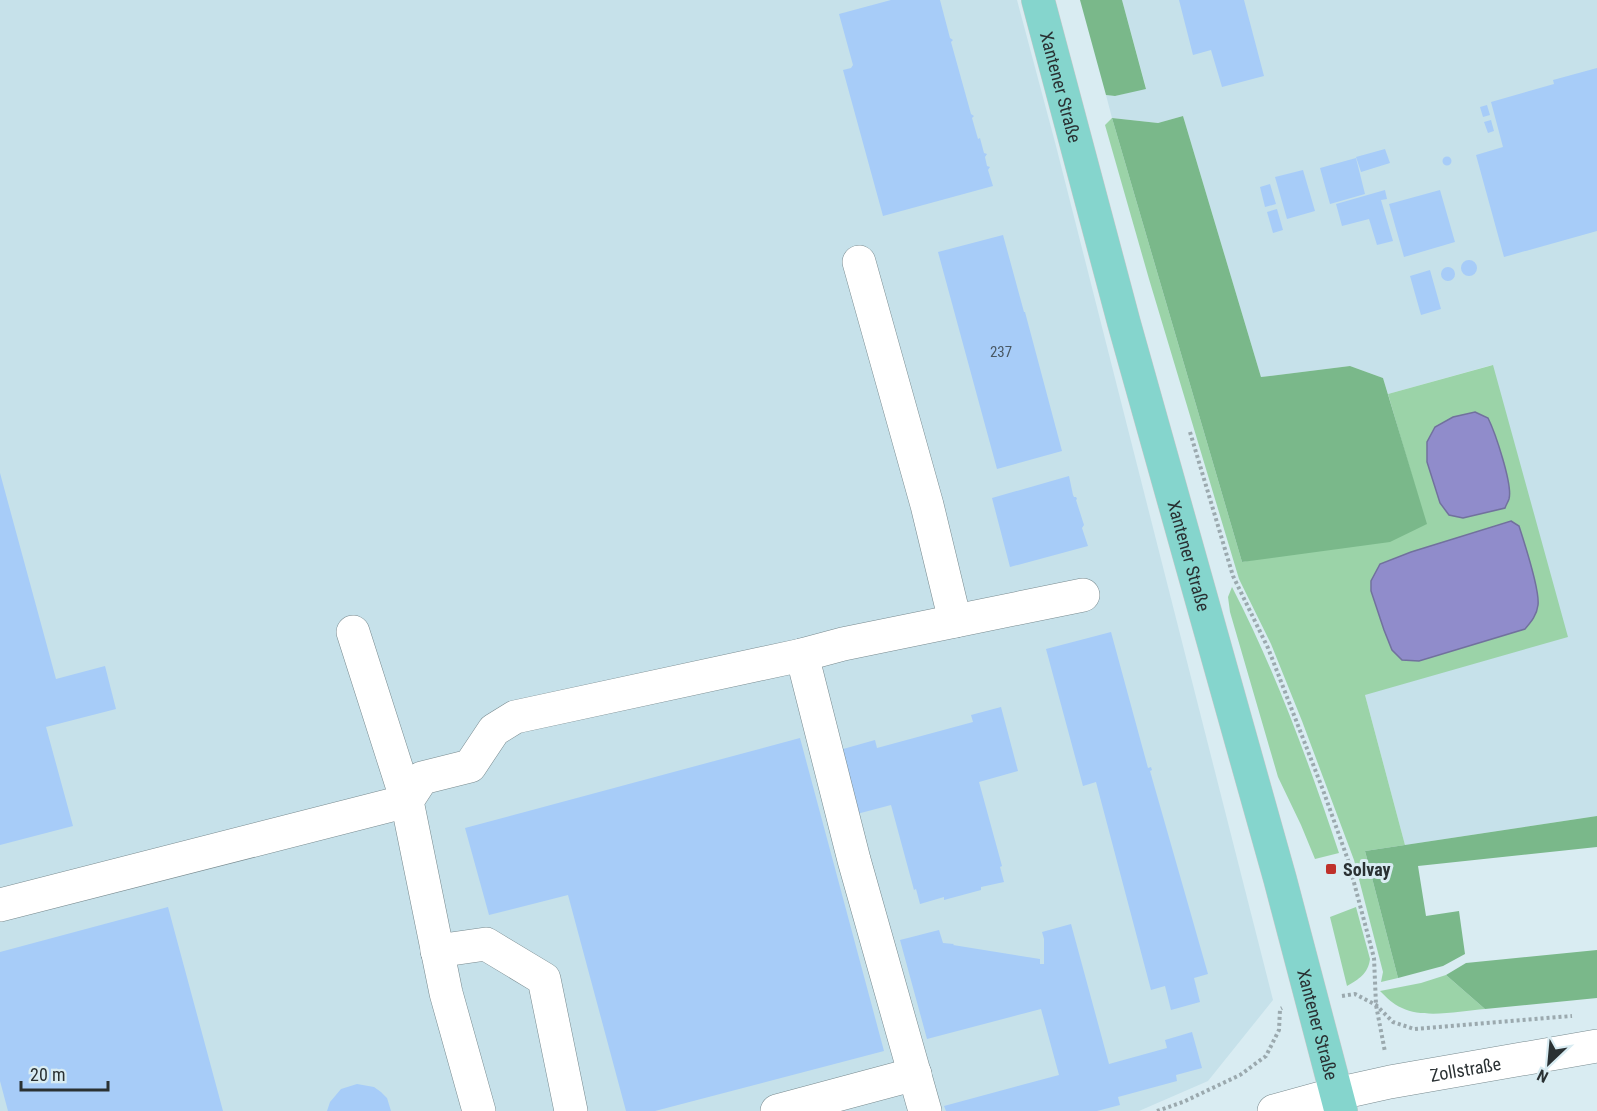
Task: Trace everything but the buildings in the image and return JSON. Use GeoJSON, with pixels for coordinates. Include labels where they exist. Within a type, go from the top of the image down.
{"type":"FeatureCollection","features":[{"type":"Feature","properties":{"kind":"main road","name":"Xantener Straße"},"geometry":{"type":"LineString","coordinates":[[1038,0],[1124,323],[1280,879],[1338,1102]]}},
{"type":"Feature","properties":{"kind":"street"},"geometry":{"type":"LineString","coordinates":[[859,262],[927,505],[955,621]]}},
{"type":"Feature","properties":{"kind":"street"},"geometry":{"type":"LineString","coordinates":[[0,905],[407,801],[422,778],[470,766],[494,730],[515,717],[802,655],[843,644],[1083,596]]}},
{"type":"Feature","properties":{"kind":"street"},"geometry":{"type":"LineString","coordinates":[[353,632],[407,801],[446,993],[479,1111]]}},
{"type":"Feature","properties":{"kind":"street"},"geometry":{"type":"LineString","coordinates":[[802,655],[854,860],[925,1111]]}},
{"type":"Feature","properties":{"kind":"street"},"geometry":{"type":"LineString","coordinates":[[437,951],[486,944],[544,979],[571,1111]]}},
{"type":"Feature","properties":{"kind":"street","name":"Zollstraße"},"geometry":{"type":"LineString","coordinates":[[1274,1111],[1338,1102],[1390,1082],[1597,1046]]}},
{"type":"Feature","properties":{"kind":"street"},"geometry":{"type":"LineString","coordinates":[[777,1111],[915,1074]]}},
{"type":"Feature","properties":{"kind":"path"},"geometry":{"type":"LineString","coordinates":[[1188,427],[1233,576],[1268,648],[1348,860],[1374,958],[1376,1005],[1390,1082]]}},
{"type":"Feature","properties":{"kind":"path"},"geometry":{"type":"LineString","coordinates":[[1157,1111],[1183,1102],[1240,1075],[1266,1056],[1279,1030],[1280,1009],[1311,1001]]}},
{"type":"Feature","properties":{"kind":"path"},"geometry":{"type":"LineString","coordinates":[[1376,1005],[1393,1022],[1414,1029],[1574,1016]]}},
{"type":"Feature","properties":{"kind":"shaded area"},"geometry":{"type":"Polygon","coordinates":[[[0,0],[1017,0],[1273,1000],[1208,1081],[1139,1111],[0,1111],[0,0]]]}},
{"type":"Feature","properties":{"kind":"shaded area"},"geometry":{"type":"Polygon","coordinates":[[[1122,0],[1597,0],[1597,816],[1405,845],[1365,695],[1492,365],[1388,394],[1383,378],[1350,366],[1261,377],[1183,116],[1158,123],[1112,118],[1106,95],[1115,96],[1146,88],[1122,0]]]}},
{"type":"Feature","properties":{"kind":"shaded area"},"geometry":{"type":"Polygon","coordinates":[[[1475,412],[1488,418],[1499,446],[1510,492],[1505,508],[1463,518],[1449,515],[1440,503],[1427,462],[1427,442],[1435,427],[1453,417],[1475,412]]]}},
{"type":"Feature","properties":{"kind":"shaded area"},"geometry":{"type":"Polygon","coordinates":[[[1511,521],[1519,526],[1537,588],[1537,609],[1529,624],[1525,629],[1419,661],[1402,660],[1392,650],[1371,591],[1371,581],[1380,564],[1511,521]]]}},
{"type":"Feature","properties":{"kind":"green space"},"geometry":{"type":"Polygon","coordinates":[[[1080,0],[1122,0],[1146,89],[1115,96],[1106,95],[1080,0]]]}},
{"type":"Feature","properties":{"kind":"green space"},"geometry":{"type":"Polygon","coordinates":[[[1183,116],[1261,377],[1350,366],[1383,378],[1427,524],[1390,542],[1242,562],[1112,118],[1158,123],[1183,116]]]}},
{"type":"Feature","properties":{"kind":"green space"},"geometry":{"type":"Polygon","coordinates":[[[1112,118],[1242,562],[1426,524],[1388,394],[1493,365],[1568,637],[1365,695],[1405,845],[1365,851],[1398,978],[1381,982],[1383,972],[1354,860],[1271,644],[1239,579],[1105,125],[1112,118]]]}},
{"type":"Feature","properties":{"kind":"green space"},"geometry":{"type":"Polygon","coordinates":[[[1232,587],[1291,718],[1339,853],[1315,859],[1278,777],[1230,612],[1228,597],[1232,587]]]}},
{"type":"Feature","properties":{"kind":"green space"},"geometry":{"type":"Polygon","coordinates":[[[1597,816],[1597,847],[1418,866],[1426,916],[1459,911],[1465,954],[1443,966],[1398,978],[1365,851],[1597,816]]]}},
{"type":"Feature","properties":{"kind":"green space"},"geometry":{"type":"Polygon","coordinates":[[[1356,907],[1370,959],[1365,972],[1347,986],[1330,917],[1356,907]]]}},
{"type":"Feature","properties":{"kind":"green space"},"geometry":{"type":"Polygon","coordinates":[[[1597,950],[1597,998],[1485,1009],[1446,975],[1466,963],[1597,950]]]}},
{"type":"Feature","properties":{"kind":"green space"},"geometry":{"type":"Polygon","coordinates":[[[1446,975],[1485,1009],[1421,1013],[1399,1006],[1380,991],[1421,983],[1446,975]]]}},
{"type":"Feature","properties":{"kind":"place","name":"Solvay"},"geometry":{"type":"Point","coordinates":[1331,869]}}]}
